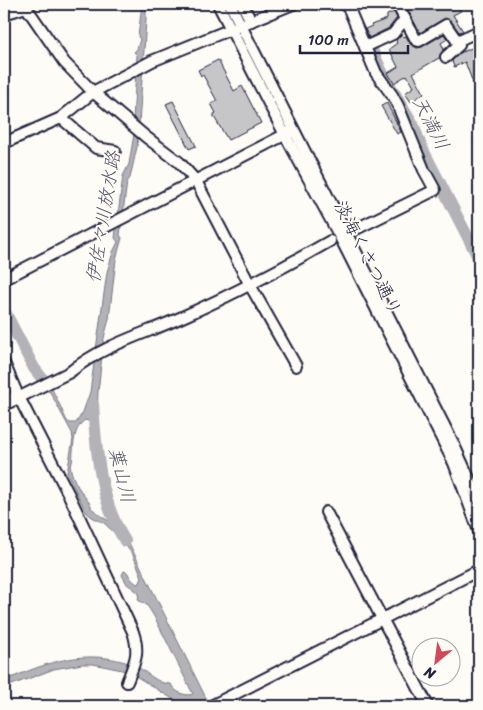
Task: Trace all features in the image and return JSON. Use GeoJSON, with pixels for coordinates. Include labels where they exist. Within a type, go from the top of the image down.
{"type":"FeatureCollection","features":[{"type":"Feature","properties":{"kind":"street","name":"淡海くさつ通り"},"geometry":{"type":"LineString","coordinates":[[218,4],[241,25]]}},
{"type":"Feature","properties":{"kind":"street","name":"淡海くさつ通り"},"geometry":{"type":"LineString","coordinates":[[230,4],[340,235],[454,463],[479,531]]}},
{"type":"Feature","properties":{"kind":"street"},"geometry":{"type":"LineString","coordinates":[[241,25],[242,4]]}},
{"type":"Feature","properties":{"kind":"street"},"geometry":{"type":"LineString","coordinates":[[4,143],[61,118],[93,92],[152,61],[293,4]]}},
{"type":"Feature","properties":{"kind":"street"},"geometry":{"type":"LineString","coordinates":[[344,4],[349,9],[376,73],[398,106],[424,170],[436,190],[354,230]]}},
{"type":"Feature","properties":{"kind":"street"},"geometry":{"type":"LineString","coordinates":[[397,4],[418,41],[446,25],[459,45],[446,57]]}},
{"type":"Feature","properties":{"kind":"street"},"geometry":{"type":"LineString","coordinates":[[4,14],[25,5],[64,62],[93,92],[179,162],[196,180],[250,285],[296,366]]}},
{"type":"Feature","properties":{"kind":"street"},"geometry":{"type":"LineString","coordinates":[[365,46],[393,34],[405,19]]}},
{"type":"Feature","properties":{"kind":"street"},"geometry":{"type":"LineString","coordinates":[[457,41],[479,31]]}},
{"type":"Feature","properties":{"kind":"street"},"geometry":{"type":"LineString","coordinates":[[61,118],[96,148],[115,151]]}},
{"type":"Feature","properties":{"kind":"street","name":"淡海くさつ通り"},"geometry":{"type":"LineString","coordinates":[[290,132],[453,443],[479,500]]}},
{"type":"Feature","properties":{"kind":"street"},"geometry":{"type":"LineString","coordinates":[[5,278],[290,132]]}},
{"type":"Feature","properties":{"kind":"street"},"geometry":{"type":"LineString","coordinates":[[4,405],[14,398],[70,372],[114,344],[179,319],[250,285],[330,241]]}},
{"type":"Feature","properties":{"kind":"street"},"geometry":{"type":"LineString","coordinates":[[4,363],[16,391],[14,398]]}},
{"type":"Feature","properties":{"kind":"street"},"geometry":{"type":"LineString","coordinates":[[14,398],[22,404],[69,495],[133,632],[137,645],[136,660],[127,682]]}},
{"type":"Feature","properties":{"kind":"street"},"geometry":{"type":"LineString","coordinates":[[326,512],[428,706]]}},
{"type":"Feature","properties":{"kind":"street"},"geometry":{"type":"LineString","coordinates":[[215,704],[381,618],[479,570]]}},
{"type":"Feature","properties":{"kind":"shaded area"},"geometry":{"type":"Polygon","coordinates":[[[142,4],[146,4],[146,20],[137,147],[130,178],[127,182],[120,235],[122,238],[116,259],[109,319],[104,338],[97,418],[85,420],[78,428],[74,439],[72,463],[70,465],[75,482],[91,505],[91,508],[122,529],[210,706],[184,706],[134,675],[122,670],[93,664],[54,669],[4,688],[4,681],[36,668],[67,659],[100,657],[134,665],[156,680],[171,684],[180,693],[193,694],[155,618],[147,605],[138,600],[139,593],[127,584],[122,575],[124,571],[127,572],[132,580],[137,584],[140,583],[142,577],[133,555],[119,537],[104,523],[86,512],[67,473],[73,439],[72,433],[50,392],[40,384],[31,367],[37,370],[48,382],[67,421],[76,423],[83,412],[90,392],[107,272],[118,242],[115,238],[123,176],[129,164],[134,134],[133,120],[137,55],[134,52],[140,39],[138,37],[142,4]]]}},
{"type":"Feature","properties":{"kind":"building"},"geometry":{"type":"Polygon","coordinates":[[[405,4],[426,4],[429,10],[432,7],[436,10],[448,4],[467,4],[459,8],[461,11],[453,15],[463,31],[459,32],[451,21],[445,18],[420,33],[405,4]]]}},
{"type":"Feature","properties":{"kind":"building"},"geometry":{"type":"Polygon","coordinates":[[[394,12],[397,18],[389,28],[369,38],[365,29],[387,19],[387,15],[394,12]]]}},
{"type":"Feature","properties":{"kind":"building"},"geometry":{"type":"Polygon","coordinates":[[[402,34],[403,37],[406,36],[410,44],[417,48],[444,34],[447,39],[441,43],[444,49],[439,58],[413,73],[424,93],[411,102],[405,93],[414,87],[407,75],[394,83],[388,73],[398,67],[389,49],[397,43],[396,40],[402,34]]]}},
{"type":"Feature","properties":{"kind":"building"},"geometry":{"type":"Polygon","coordinates":[[[474,47],[479,55],[479,86],[475,88],[465,62],[454,67],[452,61],[460,53],[474,47]]]}},
{"type":"Feature","properties":{"kind":"building"},"geometry":{"type":"Polygon","coordinates":[[[218,60],[234,91],[242,86],[261,123],[228,140],[214,117],[216,113],[211,104],[217,101],[203,75],[201,76],[198,70],[218,60]]]}},
{"type":"Feature","properties":{"kind":"building"},"geometry":{"type":"Polygon","coordinates":[[[173,101],[196,146],[189,149],[166,104],[173,101]]]}},
{"type":"Feature","properties":{"kind":"building"},"geometry":{"type":"Polygon","coordinates":[[[387,103],[401,132],[397,134],[381,106],[387,103]]]}},
{"type":"Feature","properties":{"kind":"waterway","name":"天満川"},"geometry":{"type":"LineString","coordinates":[[366,37],[383,74],[413,124],[421,146],[479,259]]}},
{"type":"Feature","properties":{"kind":"waterway","name":"葉山川"},"geometry":{"type":"LineString","coordinates":[[4,310],[34,368],[44,381]]}},
{"type":"Feature","properties":{"kind":"waterway","name":"葉山川"},"geometry":{"type":"LineString","coordinates":[[92,406],[93,404],[98,457],[105,492],[110,509],[125,541]]}},
{"type":"Feature","properties":{"kind":"water label","name":"伊佐々川放水路"},"geometry":{"type":"Point","coordinates":[103,217]}}]}
